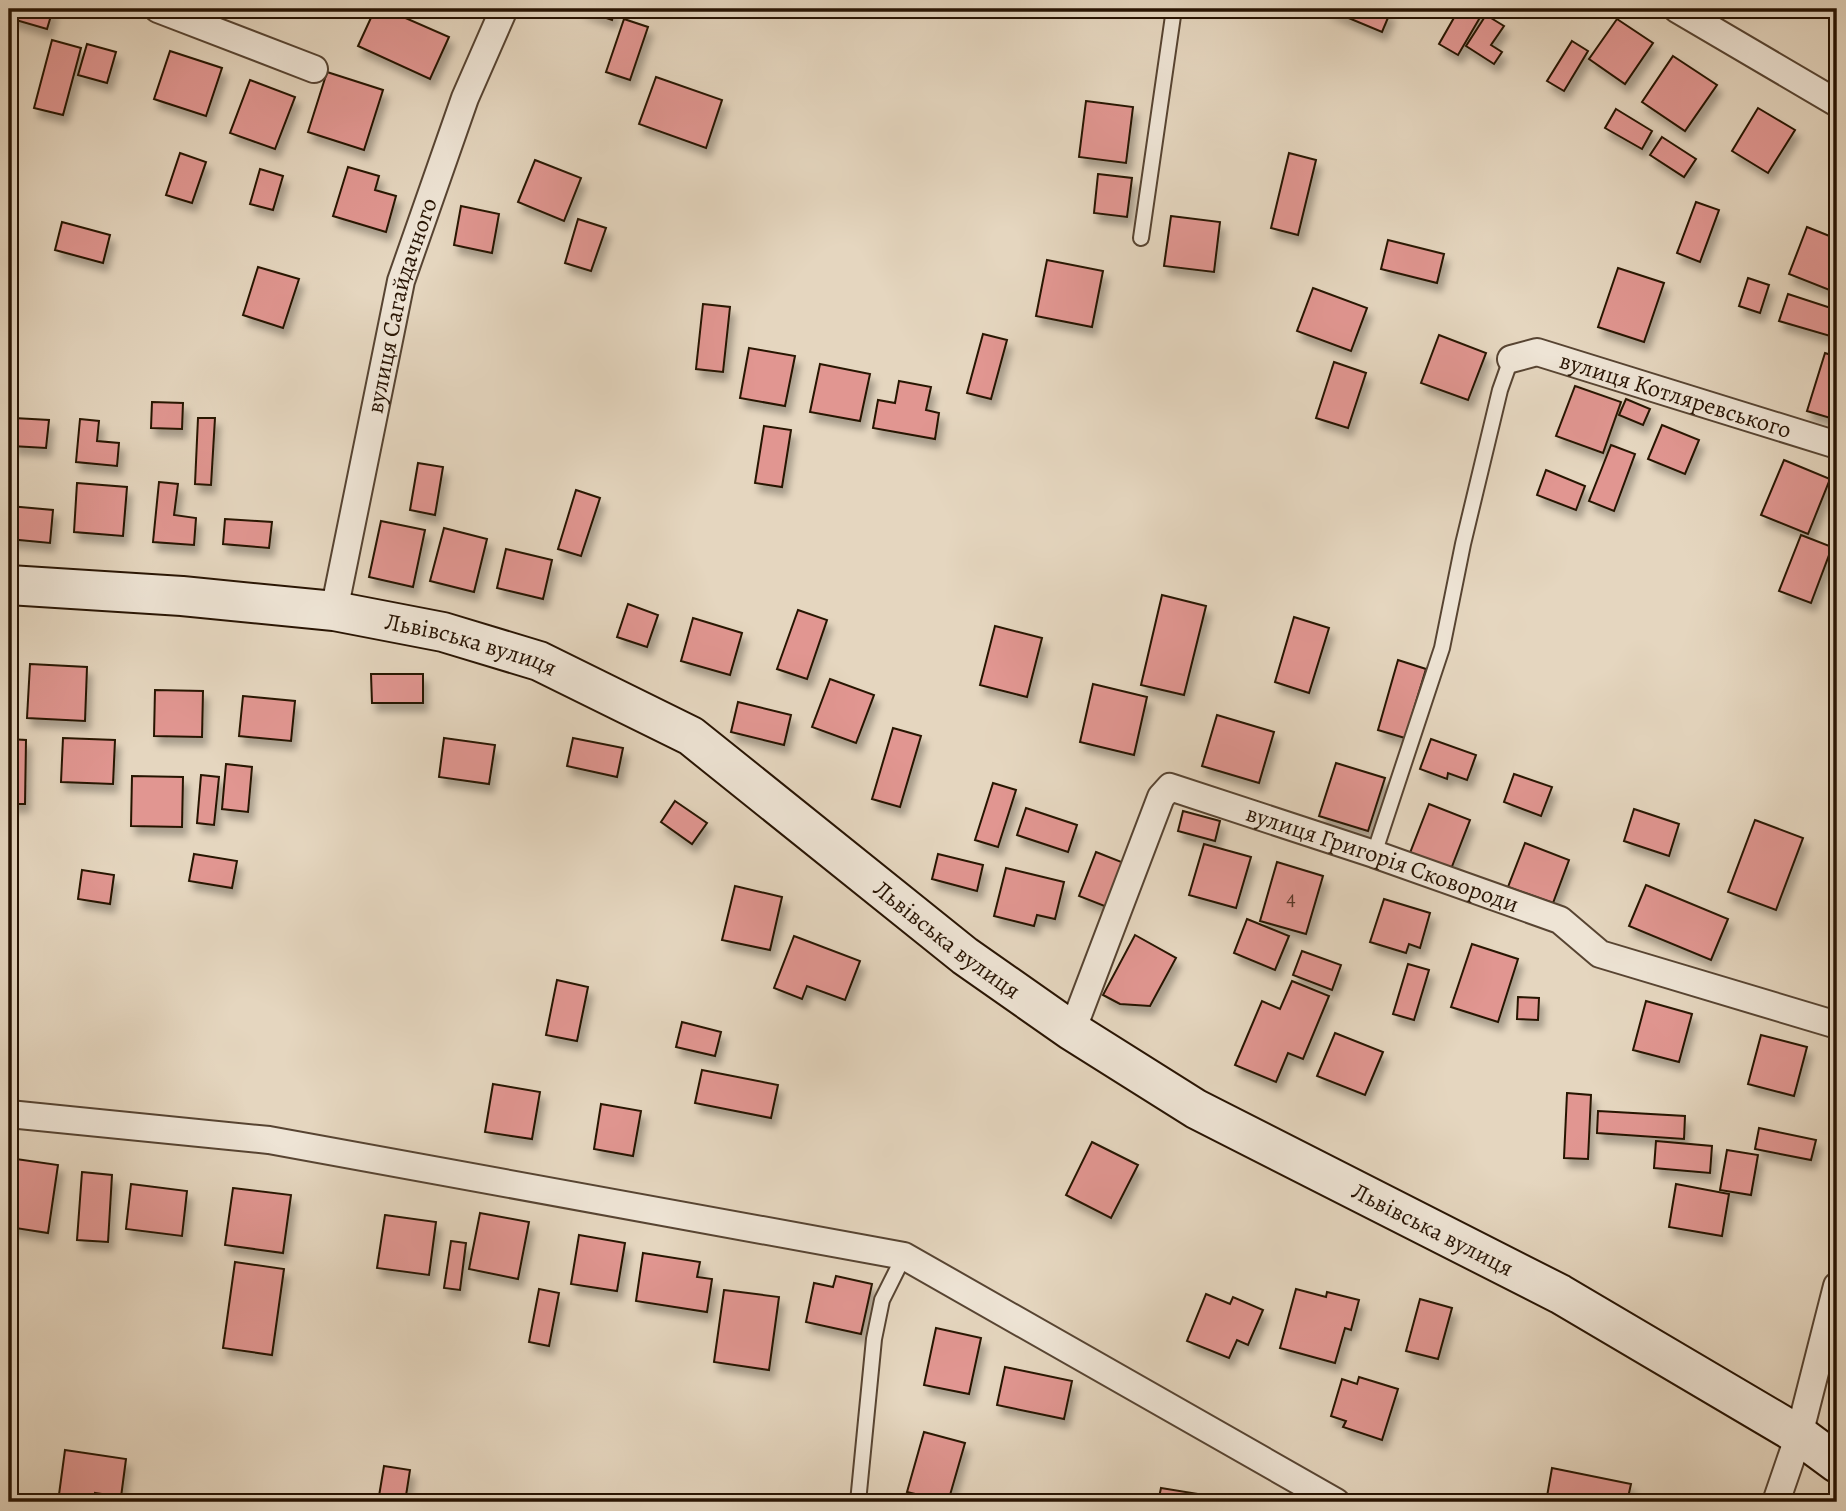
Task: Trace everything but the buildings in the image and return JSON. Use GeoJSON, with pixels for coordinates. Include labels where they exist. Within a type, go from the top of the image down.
{"type":"FeatureCollection","features":[{"type":"Feature","properties":{"kind":"main road","name":"Львівська вулиця"},"geometry":{"type":"LineString","coordinates":[[9,585],[182,596],[334,611],[443,632],[539,661],[691,736],[965,956],[1072,1031],[1196,1110],[1560,1294],[1799,1435],[1837,1463]]}},
{"type":"Feature","properties":{"kind":"street"},"geometry":{"type":"LineString","coordinates":[[158,9],[314,69]]}},
{"type":"Feature","properties":{"kind":"street","name":"вулиця Сагайдачного"},"geometry":{"type":"LineString","coordinates":[[334,611],[401,281],[465,98],[504,9]]}},
{"type":"Feature","properties":{"kind":"street"},"geometry":{"type":"LineString","coordinates":[[1677,9],[1837,103]]}},
{"type":"Feature","properties":{"kind":"street","name":"вулиця Котляревського"},"geometry":{"type":"LineString","coordinates":[[1511,359],[1537,352],[1837,445]]}},
{"type":"Feature","properties":{"kind":"street","name":"вулиця Григорія Сковороди"},"geometry":{"type":"LineString","coordinates":[[1072,1031],[1161,797],[1170,788],[1374,854],[1560,920],[1600,954],[1837,1025]]}},
{"type":"Feature","properties":{"kind":"street"},"geometry":{"type":"LineString","coordinates":[[9,1114],[269,1140],[904,1256],[1336,1502]]}},
{"type":"Feature","properties":{"kind":"street"},"geometry":{"type":"LineString","coordinates":[[1776,1502],[1799,1435],[1837,1286]]}},
{"type":"Feature","properties":{"kind":"lane"},"geometry":{"type":"LineString","coordinates":[[1141,238],[1174,9]]}},
{"type":"Feature","properties":{"kind":"lane"},"geometry":{"type":"LineString","coordinates":[[1374,854],[1441,648],[1500,390],[1511,359]]}},
{"type":"Feature","properties":{"kind":"lane"},"geometry":{"type":"LineString","coordinates":[[858,1502],[874,1339],[882,1300],[904,1256]]}}]}
